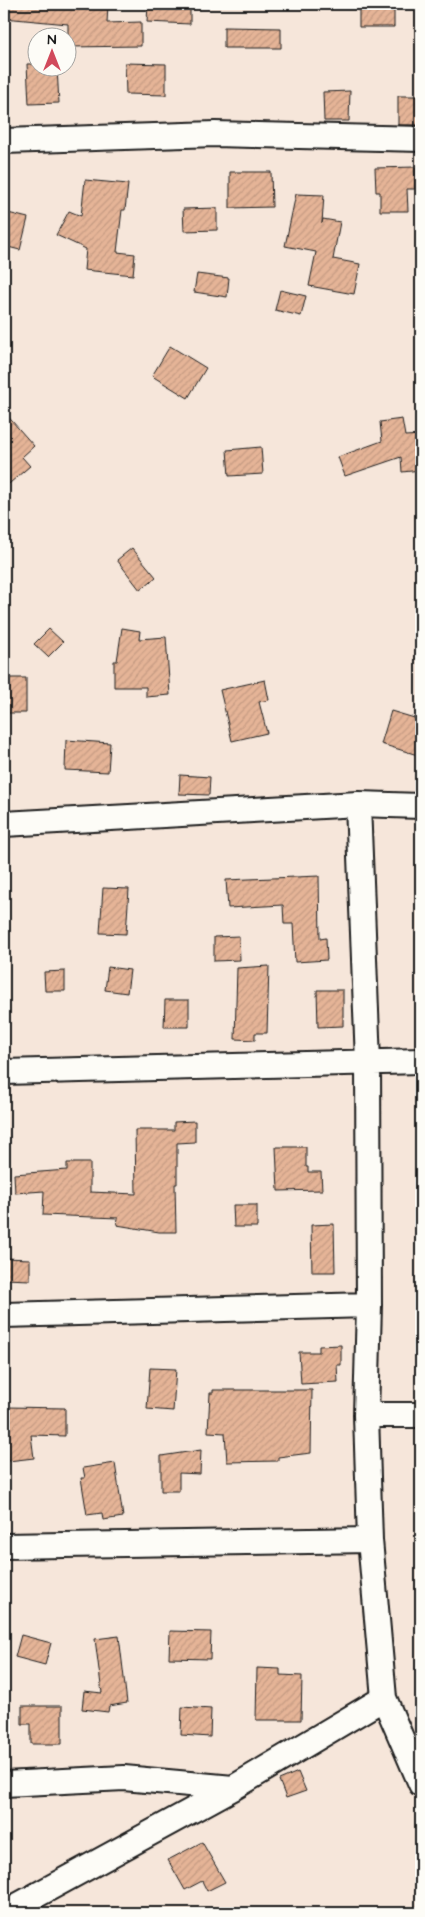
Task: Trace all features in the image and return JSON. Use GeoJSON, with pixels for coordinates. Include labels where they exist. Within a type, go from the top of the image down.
{"type":"FeatureCollection","features":[{"type":"Feature","properties":{"kind":"street"},"geometry":{"type":"LineString","coordinates":[[4,141],[216,134],[421,138]]}},
{"type":"Feature","properties":{"kind":"street"},"geometry":{"type":"LineString","coordinates":[[358,804],[368,1062],[369,1305],[366,1415],[370,1540],[384,1698],[421,1784]]}},
{"type":"Feature","properties":{"kind":"street"},"geometry":{"type":"LineString","coordinates":[[4,824],[358,804],[421,806]]}},
{"type":"Feature","properties":{"kind":"street"},"geometry":{"type":"LineString","coordinates":[[4,1072],[421,1061]]}},
{"type":"Feature","properties":{"kind":"street"},"geometry":{"type":"LineString","coordinates":[[4,1315],[369,1305]]}},
{"type":"Feature","properties":{"kind":"street"},"geometry":{"type":"LineString","coordinates":[[366,1415],[421,1415]]}},
{"type":"Feature","properties":{"kind":"street"},"geometry":{"type":"LineString","coordinates":[[4,1546],[370,1540]]}},
{"type":"Feature","properties":{"kind":"street"},"geometry":{"type":"LineString","coordinates":[[4,1913],[233,1788],[384,1698]]}},
{"type":"Feature","properties":{"kind":"street"},"geometry":{"type":"LineString","coordinates":[[4,1784],[124,1778],[233,1788]]}},
{"type":"Feature","properties":{"kind":"building"},"geometry":{"type":"Polygon","coordinates":[[[4,4],[108,4],[107,23],[141,22],[141,46],[78,47],[78,28],[68,28],[68,24],[4,18],[4,4]]]}},
{"type":"Feature","properties":{"kind":"building"},"geometry":{"type":"Polygon","coordinates":[[[148,4],[190,4],[190,24],[147,22],[148,4]]]}},
{"type":"Feature","properties":{"kind":"building"},"geometry":{"type":"Polygon","coordinates":[[[359,4],[394,4],[394,27],[359,27],[359,4]]]}},
{"type":"Feature","properties":{"kind":"building"},"geometry":{"type":"Polygon","coordinates":[[[224,27],[281,28],[281,48],[224,48],[224,27]]]}},
{"type":"Feature","properties":{"kind":"building"},"geometry":{"type":"Polygon","coordinates":[[[125,63],[166,64],[166,95],[126,94],[125,63]]]}},
{"type":"Feature","properties":{"kind":"building"},"geometry":{"type":"Polygon","coordinates":[[[27,64],[28,78],[58,78],[59,103],[29,104],[27,64]]]}},
{"type":"Feature","properties":{"kind":"building"},"geometry":{"type":"Polygon","coordinates":[[[350,91],[349,121],[324,121],[323,92],[350,91]]]}},
{"type":"Feature","properties":{"kind":"building"},"geometry":{"type":"Polygon","coordinates":[[[398,96],[421,96],[421,125],[398,125],[398,96]]]}},
{"type":"Feature","properties":{"kind":"building"},"geometry":{"type":"Polygon","coordinates":[[[415,167],[415,189],[407,189],[408,211],[380,211],[380,192],[376,192],[375,168],[415,167]]]}},
{"type":"Feature","properties":{"kind":"building"},"geometry":{"type":"Polygon","coordinates":[[[230,172],[271,172],[272,207],[230,208],[230,172]]]}},
{"type":"Feature","properties":{"kind":"building"},"geometry":{"type":"Polygon","coordinates":[[[85,180],[128,184],[125,210],[122,210],[117,252],[135,254],[133,275],[84,270],[86,249],[56,235],[69,211],[81,216],[85,180]]]}},
{"type":"Feature","properties":{"kind":"building"},"geometry":{"type":"Polygon","coordinates":[[[296,194],[324,195],[322,223],[323,219],[340,222],[333,259],[360,264],[354,294],[309,286],[316,252],[285,246],[296,194]]]}},
{"type":"Feature","properties":{"kind":"building"},"geometry":{"type":"Polygon","coordinates":[[[217,208],[217,230],[184,231],[183,209],[217,208]]]}},
{"type":"Feature","properties":{"kind":"building"},"geometry":{"type":"Polygon","coordinates":[[[8,213],[28,218],[20,250],[4,246],[4,227],[8,213]]]}},
{"type":"Feature","properties":{"kind":"building"},"geometry":{"type":"Polygon","coordinates":[[[197,274],[229,278],[227,297],[194,292],[197,274]]]}},
{"type":"Feature","properties":{"kind":"building"},"geometry":{"type":"Polygon","coordinates":[[[280,290],[306,296],[301,316],[275,310],[280,290]]]}},
{"type":"Feature","properties":{"kind":"building"},"geometry":{"type":"Polygon","coordinates":[[[170,346],[206,368],[188,398],[152,376],[170,346]]]}},
{"type":"Feature","properties":{"kind":"building"},"geometry":{"type":"Polygon","coordinates":[[[4,412],[34,446],[22,457],[30,466],[4,488],[4,412]]]}},
{"type":"Feature","properties":{"kind":"building"},"geometry":{"type":"Polygon","coordinates":[[[402,419],[405,436],[421,435],[421,470],[402,472],[401,457],[345,476],[338,457],[382,441],[380,422],[402,419]]]}},
{"type":"Feature","properties":{"kind":"building"},"geometry":{"type":"Polygon","coordinates":[[[261,447],[263,474],[229,476],[227,450],[261,447]]]}},
{"type":"Feature","properties":{"kind":"building"},"geometry":{"type":"Polygon","coordinates":[[[132,548],[156,577],[140,590],[117,560],[132,548]]]}},
{"type":"Feature","properties":{"kind":"building"},"geometry":{"type":"Polygon","coordinates":[[[122,628],[140,631],[139,639],[166,637],[170,695],[146,697],[146,687],[114,687],[114,661],[117,661],[122,628]]]}},
{"type":"Feature","properties":{"kind":"building"},"geometry":{"type":"Polygon","coordinates":[[[49,629],[63,642],[48,657],[34,644],[49,629]]]}},
{"type":"Feature","properties":{"kind":"building"},"geometry":{"type":"Polygon","coordinates":[[[4,678],[26,678],[26,713],[4,713],[4,678]]]}},
{"type":"Feature","properties":{"kind":"building"},"geometry":{"type":"Polygon","coordinates":[[[265,680],[269,700],[259,702],[267,733],[232,741],[220,690],[265,680]]]}},
{"type":"Feature","properties":{"kind":"building"},"geometry":{"type":"Polygon","coordinates":[[[391,711],[421,720],[421,756],[381,744],[391,711]]]}},
{"type":"Feature","properties":{"kind":"building"},"geometry":{"type":"Polygon","coordinates":[[[66,740],[110,743],[108,772],[65,770],[66,740]]]}},
{"type":"Feature","properties":{"kind":"building"},"geometry":{"type":"Polygon","coordinates":[[[180,775],[210,777],[209,795],[179,794],[180,775]]]}},
{"type":"Feature","properties":{"kind":"building"},"geometry":{"type":"Polygon","coordinates":[[[319,876],[320,939],[326,938],[327,960],[295,962],[293,924],[284,924],[283,905],[228,908],[226,880],[319,876]]]}},
{"type":"Feature","properties":{"kind":"building"},"geometry":{"type":"Polygon","coordinates":[[[103,888],[129,889],[126,934],[100,933],[103,888]]]}},
{"type":"Feature","properties":{"kind":"building"},"geometry":{"type":"Polygon","coordinates":[[[239,936],[240,960],[214,961],[214,937],[239,936]]]}},
{"type":"Feature","properties":{"kind":"building"},"geometry":{"type":"Polygon","coordinates":[[[269,966],[267,1033],[255,1033],[255,1040],[235,1039],[237,968],[269,966]]]}},
{"type":"Feature","properties":{"kind":"building"},"geometry":{"type":"Polygon","coordinates":[[[108,967],[130,970],[127,993],[105,990],[108,967]]]}},
{"type":"Feature","properties":{"kind":"building"},"geometry":{"type":"Polygon","coordinates":[[[65,971],[65,991],[45,991],[44,972],[65,971]]]}},
{"type":"Feature","properties":{"kind":"building"},"geometry":{"type":"Polygon","coordinates":[[[317,990],[343,990],[343,1026],[318,1027],[317,990]]]}},
{"type":"Feature","properties":{"kind":"building"},"geometry":{"type":"Polygon","coordinates":[[[165,1000],[189,1000],[189,1027],[164,1027],[165,1000]]]}},
{"type":"Feature","properties":{"kind":"building"},"geometry":{"type":"Polygon","coordinates":[[[195,1121],[195,1142],[177,1143],[177,1184],[175,1184],[176,1232],[159,1232],[117,1225],[118,1218],[43,1215],[44,1191],[15,1193],[14,1174],[67,1170],[67,1163],[90,1163],[90,1192],[136,1194],[135,1130],[174,1130],[174,1122],[195,1121]]]}},
{"type":"Feature","properties":{"kind":"building"},"geometry":{"type":"Polygon","coordinates":[[[276,1147],[306,1147],[306,1167],[308,1167],[308,1172],[321,1172],[322,1190],[278,1191],[276,1147]]]}},
{"type":"Feature","properties":{"kind":"building"},"geometry":{"type":"Polygon","coordinates":[[[233,1205],[257,1205],[257,1227],[234,1227],[233,1205]]]}},
{"type":"Feature","properties":{"kind":"building"},"geometry":{"type":"Polygon","coordinates":[[[334,1224],[335,1272],[312,1272],[311,1225],[334,1224]]]}},
{"type":"Feature","properties":{"kind":"building"},"geometry":{"type":"Polygon","coordinates":[[[4,1258],[30,1259],[30,1280],[4,1279],[4,1258]]]}},
{"type":"Feature","properties":{"kind":"building"},"geometry":{"type":"Polygon","coordinates":[[[341,1345],[341,1365],[337,1365],[338,1382],[301,1384],[299,1352],[319,1352],[319,1346],[341,1345]]]}},
{"type":"Feature","properties":{"kind":"building"},"geometry":{"type":"Polygon","coordinates":[[[150,1368],[176,1369],[173,1411],[147,1409],[150,1368]]]}},
{"type":"Feature","properties":{"kind":"building"},"geometry":{"type":"Polygon","coordinates":[[[213,1390],[312,1390],[311,1453],[278,1457],[278,1461],[227,1462],[225,1433],[208,1432],[210,1393],[213,1393],[213,1390]]]}},
{"type":"Feature","properties":{"kind":"building"},"geometry":{"type":"Polygon","coordinates":[[[7,1407],[65,1408],[65,1436],[31,1435],[34,1458],[8,1461],[7,1407]]]}},
{"type":"Feature","properties":{"kind":"building"},"geometry":{"type":"Polygon","coordinates":[[[201,1450],[200,1474],[179,1473],[179,1491],[161,1491],[161,1456],[201,1450]]]}},
{"type":"Feature","properties":{"kind":"building"},"geometry":{"type":"Polygon","coordinates":[[[115,1463],[123,1517],[103,1520],[102,1513],[87,1515],[81,1478],[85,1478],[83,1468],[115,1463]]]}},
{"type":"Feature","properties":{"kind":"building"},"geometry":{"type":"Polygon","coordinates":[[[170,1631],[211,1632],[210,1659],[169,1658],[170,1631]]]}},
{"type":"Feature","properties":{"kind":"building"},"geometry":{"type":"Polygon","coordinates":[[[21,1635],[51,1643],[45,1665],[15,1657],[21,1635]]]}},
{"type":"Feature","properties":{"kind":"building"},"geometry":{"type":"Polygon","coordinates":[[[119,1636],[127,1703],[109,1706],[108,1712],[82,1709],[84,1691],[102,1693],[95,1639],[119,1636]]]}},
{"type":"Feature","properties":{"kind":"building"},"geometry":{"type":"Polygon","coordinates":[[[257,1668],[280,1669],[280,1675],[302,1676],[301,1720],[256,1720],[257,1668]]]}},
{"type":"Feature","properties":{"kind":"building"},"geometry":{"type":"Polygon","coordinates":[[[22,1706],[62,1706],[62,1744],[31,1744],[31,1724],[22,1724],[22,1706]]]}},
{"type":"Feature","properties":{"kind":"building"},"geometry":{"type":"Polygon","coordinates":[[[182,1707],[211,1709],[210,1737],[181,1735],[182,1707]]]}},
{"type":"Feature","properties":{"kind":"building"},"geometry":{"type":"Polygon","coordinates":[[[298,1772],[306,1791],[286,1798],[279,1780],[298,1772]]]}},
{"type":"Feature","properties":{"kind":"building"},"geometry":{"type":"Polygon","coordinates":[[[202,1842],[225,1882],[207,1891],[202,1881],[185,1890],[168,1860],[202,1842]]]}}]}
